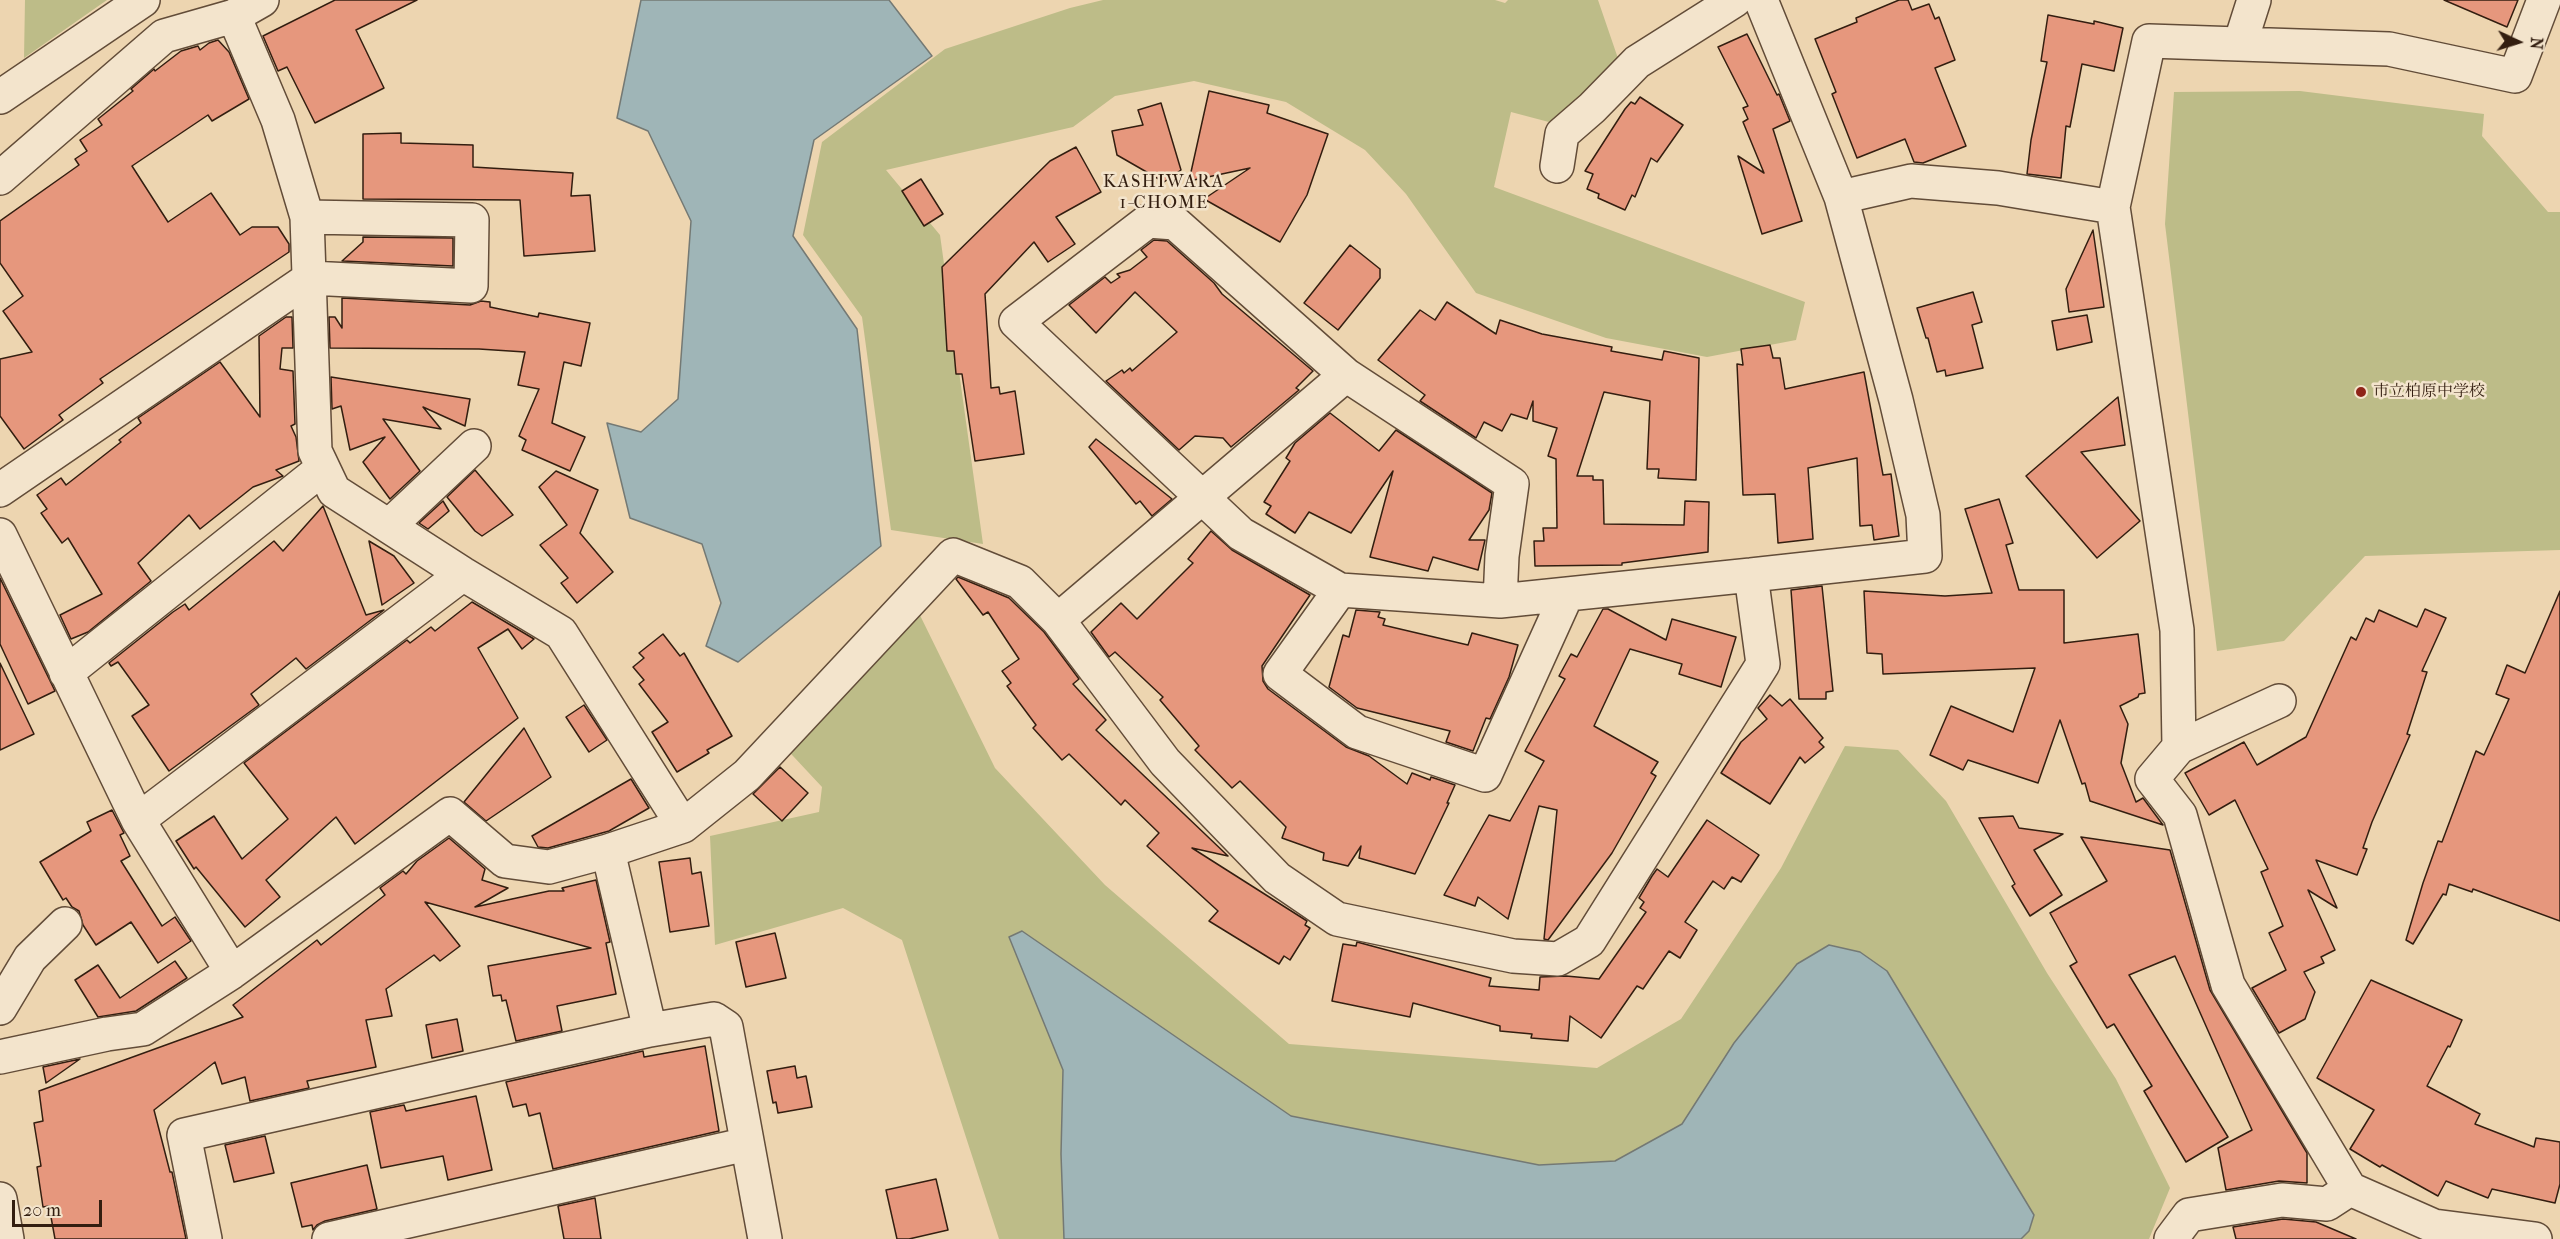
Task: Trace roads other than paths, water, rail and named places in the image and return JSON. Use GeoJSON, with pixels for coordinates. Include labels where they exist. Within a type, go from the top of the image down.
{"type":"FeatureCollection","features":[{"type":"Feature","properties":{"kind":"street"},"geometry":{"type":"LineString","coordinates":[[0,97],[143,0]]}},
{"type":"Feature","properties":{"kind":"street"},"geometry":{"type":"LineString","coordinates":[[1557,166],[1562,134],[1592,108],[1636,62],[1735,0]]}},
{"type":"Feature","properties":{"kind":"street"},"geometry":{"type":"LineString","coordinates":[[1500,601],[1502,556],[1512,484],[1346,375],[1175,223],[1148,221],[1016,322],[1241,534],[1340,590],[1500,601],[1925,556],[1923,515],[1896,400],[1841,197],[1761,0]]}},
{"type":"Feature","properties":{"kind":"street"},"geometry":{"type":"LineString","coordinates":[[2240,44],[2254,0]]}},
{"type":"Feature","properties":{"kind":"street"},"geometry":{"type":"LineString","coordinates":[[2179,747],[2177,630],[2113,207],[2150,41],[2389,49],[2515,76],[2544,0]]}},
{"type":"Feature","properties":{"kind":"street"},"geometry":{"type":"LineString","coordinates":[[0,178],[164,36],[248,8],[307,217],[315,451],[334,491],[463,574],[561,633],[683,826]]}},
{"type":"Feature","properties":{"kind":"street"},"geometry":{"type":"LineString","coordinates":[[1841,197],[1911,181],[1998,188],[2113,207]]}},
{"type":"Feature","properties":{"kind":"street"},"geometry":{"type":"LineString","coordinates":[[0,490],[310,278],[471,286],[472,220],[307,217]]}},
{"type":"Feature","properties":{"kind":"street"},"geometry":{"type":"LineString","coordinates":[[1058,620],[1346,375]]}},
{"type":"Feature","properties":{"kind":"street"},"geometry":{"type":"LineString","coordinates":[[388,526],[474,446]]}},
{"type":"Feature","properties":{"kind":"street"},"geometry":{"type":"LineString","coordinates":[[66,673],[323,468]]}},
{"type":"Feature","properties":{"kind":"street"},"geometry":{"type":"LineString","coordinates":[[0,535],[138,820],[232,972]]}},
{"type":"Feature","properties":{"kind":"street"},"geometry":{"type":"LineString","coordinates":[[0,1057],[107,1034],[143,1029],[232,972],[450,814],[505,861],[549,867],[608,851],[683,826],[747,775],[953,555],[1020,582],[1058,620],[1166,762],[1277,878],[1337,919],[1514,956],[1558,959],[1589,941],[1763,664],[1751,575]]}},
{"type":"Feature","properties":{"kind":"street"},"geometry":{"type":"LineString","coordinates":[[138,820],[463,574]]}},
{"type":"Feature","properties":{"kind":"street"},"geometry":{"type":"LineString","coordinates":[[1340,590],[1280,674],[1357,732],[1485,775],[1567,594]]}},
{"type":"Feature","properties":{"kind":"street"},"geometry":{"type":"LineString","coordinates":[[2279,700],[2179,747],[2152,779],[2180,815],[2228,985],[2350,1189],[2434,1226],[2535,1239]]}},
{"type":"Feature","properties":{"kind":"street"},"geometry":{"type":"LineString","coordinates":[[608,851],[650,1030]]}},
{"type":"Feature","properties":{"kind":"street"},"geometry":{"type":"LineString","coordinates":[[0,1008],[30,958],[65,924]]}},
{"type":"Feature","properties":{"kind":"street"},"geometry":{"type":"LineString","coordinates":[[205,1239],[184,1135],[650,1030],[714,1019],[726,1028],[765,1239]]}},
{"type":"Feature","properties":{"kind":"street"},"geometry":{"type":"LineString","coordinates":[[329,1239],[747,1144]]}},
{"type":"Feature","properties":{"kind":"street"},"geometry":{"type":"LineString","coordinates":[[2171,1239],[2189,1215],[2282,1200],[2327,1204],[2350,1189]]}},
{"type":"Feature","properties":{"kind":"street"},"geometry":{"type":"LineString","coordinates":[[0,1199],[7,1239]]}},
{"type":"Feature","properties":{"kind":"place","name":"市立柏原中学校"},"geometry":{"type":"Point","coordinates":[2361,392]}},
{"type":"Feature","properties":{"kind":"district","name":"KASHIWARA 1-CHOME"},"geometry":{"type":"Point","coordinates":[1164,193]}}]}
